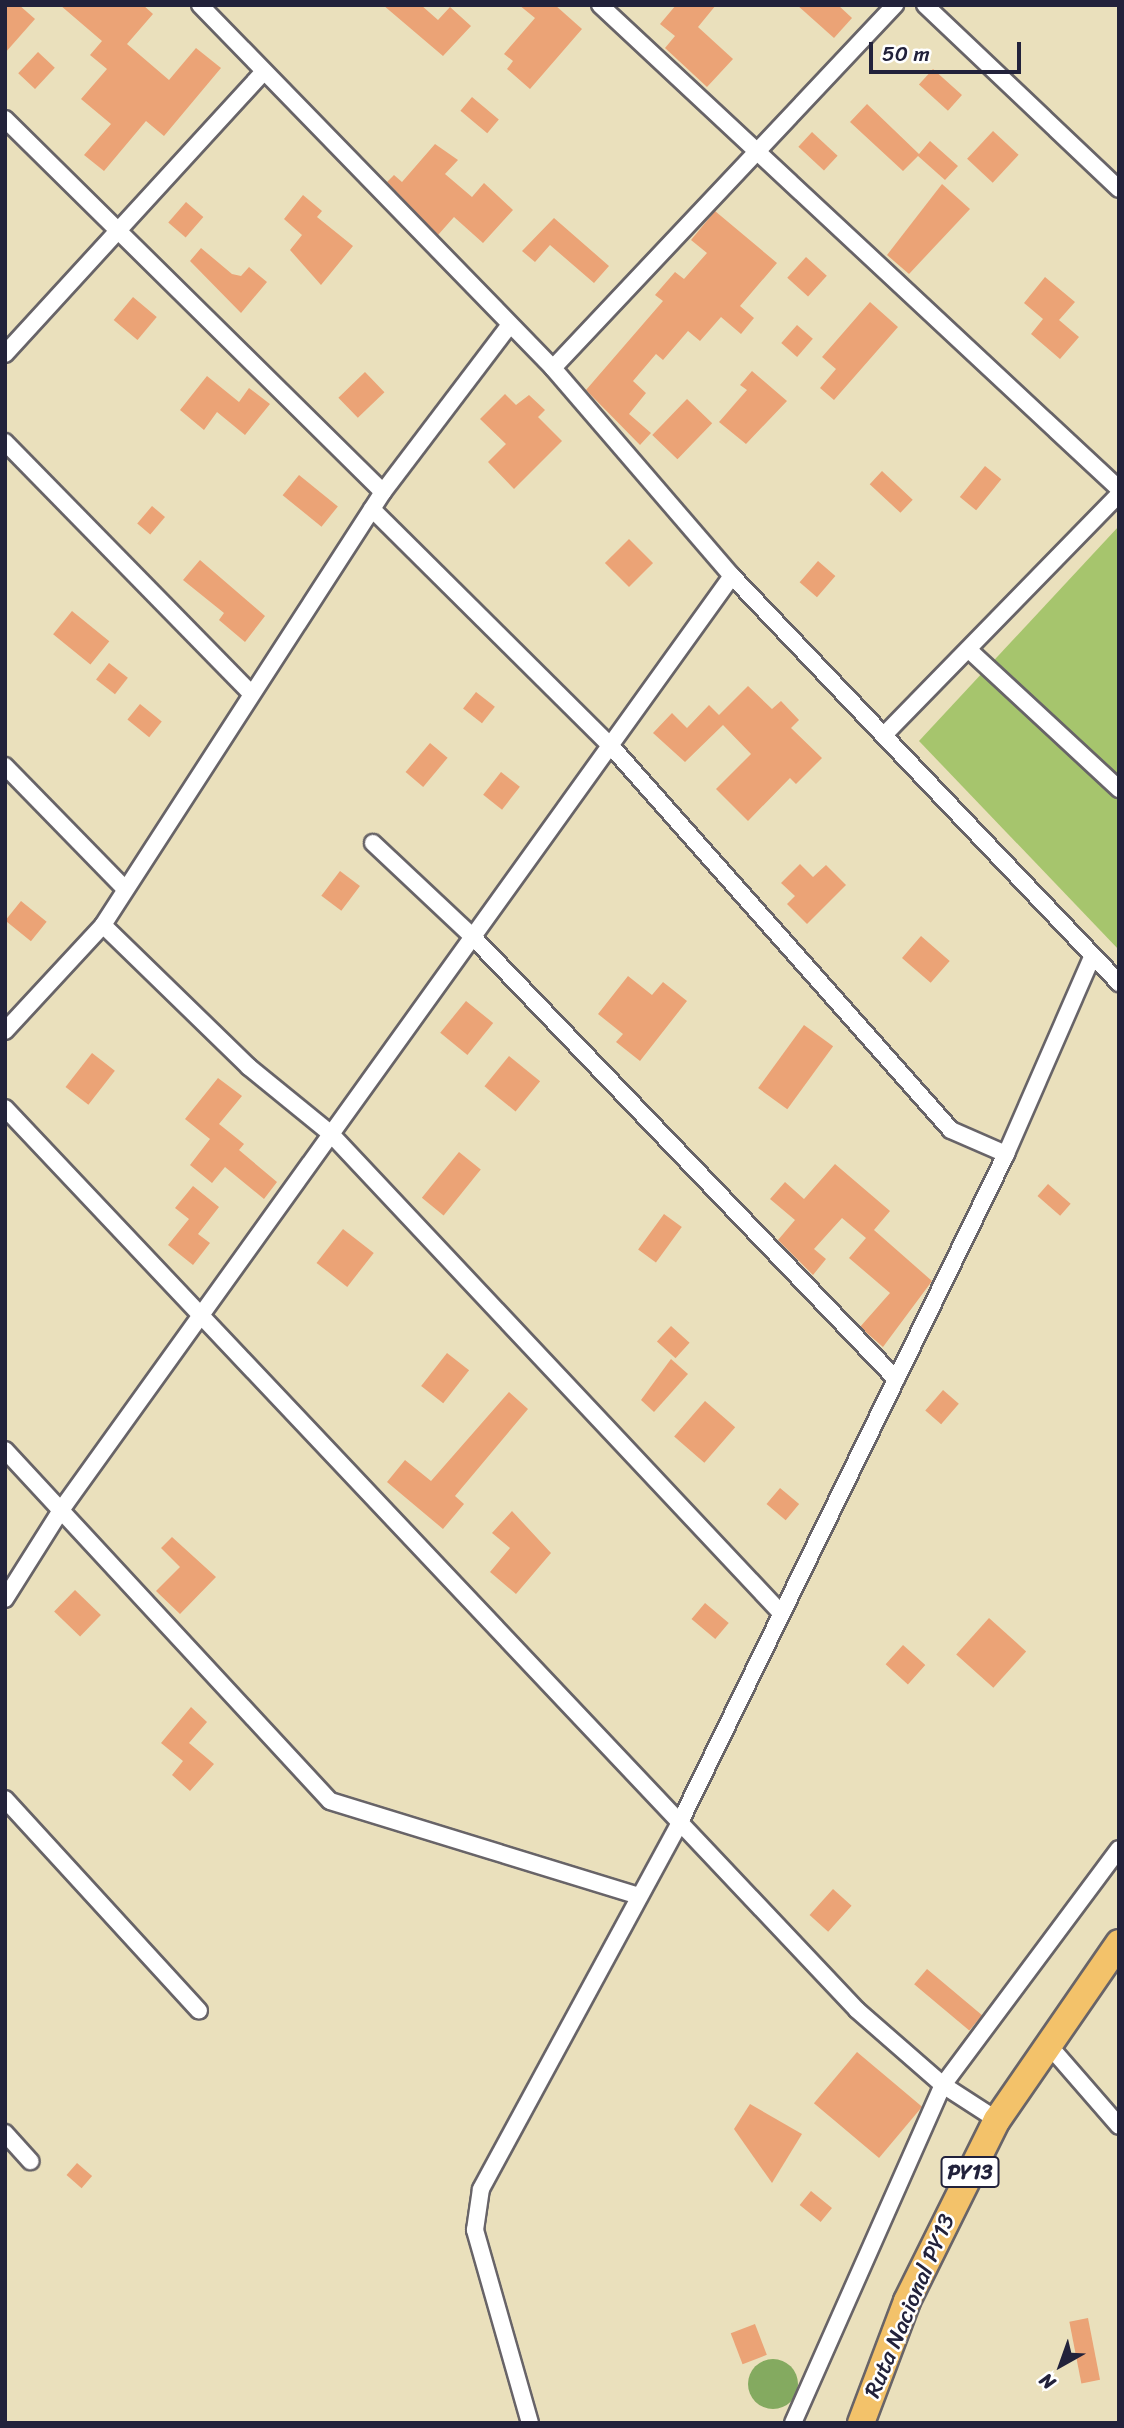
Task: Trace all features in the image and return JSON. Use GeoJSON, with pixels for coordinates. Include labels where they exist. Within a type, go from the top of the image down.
{"type":"FeatureCollection","features":[{"type":"Feature","properties":{"kind":"highway","name":"Ruta Nacional PY13"},"geometry":{"type":"LineString","coordinates":[[861,2423],[907,2301],[998,2120],[1046,2042],[1119,1943]]}},
{"type":"Feature","properties":{"kind":"street"},"geometry":{"type":"LineString","coordinates":[[200,5],[261,75],[553,368],[732,576],[1119,983]]}},
{"type":"Feature","properties":{"kind":"street"},"geometry":{"type":"LineString","coordinates":[[600,5],[1119,491],[969,650],[885,734]]}},
{"type":"Feature","properties":{"kind":"street"},"geometry":{"type":"LineString","coordinates":[[553,368],[895,5]]}},
{"type":"Feature","properties":{"kind":"street"},"geometry":{"type":"LineString","coordinates":[[925,5],[1119,189]]}},
{"type":"Feature","properties":{"kind":"street"},"geometry":{"type":"LineString","coordinates":[[5,354],[120,233],[261,75]]}},
{"type":"Feature","properties":{"kind":"street"},"geometry":{"type":"LineString","coordinates":[[5,119],[383,492]]}},
{"type":"Feature","properties":{"kind":"street"},"geometry":{"type":"LineString","coordinates":[[5,1031],[103,925],[122,886],[383,492],[509,326]]}},
{"type":"Feature","properties":{"kind":"street"},"geometry":{"type":"LineString","coordinates":[[5,442],[250,692]]}},
{"type":"Feature","properties":{"kind":"street"},"geometry":{"type":"LineString","coordinates":[[372,509],[610,745],[951,1130],[1006,1154]]}},
{"type":"Feature","properties":{"kind":"street"},"geometry":{"type":"LineString","coordinates":[[5,1599],[61,1510],[197,1318],[732,576]]}},
{"type":"Feature","properties":{"kind":"street"},"geometry":{"type":"LineString","coordinates":[[969,650],[1119,789]]}},
{"type":"Feature","properties":{"kind":"street"},"geometry":{"type":"LineString","coordinates":[[5,766],[122,886]]}},
{"type":"Feature","properties":{"kind":"street"},"geometry":{"type":"LineString","coordinates":[[373,843],[472,936],[896,1380]]}},
{"type":"Feature","properties":{"kind":"street"},"geometry":{"type":"LineString","coordinates":[[103,925],[249,1067],[330,1133],[781,1614]]}},
{"type":"Feature","properties":{"kind":"street"},"geometry":{"type":"LineString","coordinates":[[530,2423],[475,2230],[481,2189],[679,1824],[1006,1154],[1093,957]]}},
{"type":"Feature","properties":{"kind":"street"},"geometry":{"type":"LineString","coordinates":[[5,1108],[197,1318],[857,2010],[943,2085],[998,2120]]}},
{"type":"Feature","properties":{"kind":"street"},"geometry":{"type":"LineString","coordinates":[[5,1450],[330,1801],[638,1896]]}},
{"type":"Feature","properties":{"kind":"street"},"geometry":{"type":"LineString","coordinates":[[5,1799],[199,2011]]}},
{"type":"Feature","properties":{"kind":"street"},"geometry":{"type":"LineString","coordinates":[[793,2423],[943,2085],[1119,1849]]}},
{"type":"Feature","properties":{"kind":"street"},"geometry":{"type":"LineString","coordinates":[[1046,2042],[1119,2126]]}},
{"type":"Feature","properties":{"kind":"street"},"geometry":{"type":"LineString","coordinates":[[5,2133],[30,2161]]}},
{"type":"Feature","properties":{"kind":"green space"},"geometry":{"type":"Polygon","coordinates":[[[1119,526],[1119,950],[919,741],[1119,526]]]}},
{"type":"Feature","properties":{"kind":"green space"},"geometry":{"type":"Polygon","coordinates":[[[773,2359],[791,2366],[798,2384],[791,2402],[773,2409],[755,2402],[748,2384],[755,2366],[773,2359]]]}},
{"type":"Feature","properties":{"kind":"building"},"geometry":{"type":"Polygon","coordinates":[[[5,5],[19,5],[35,19],[5,53],[5,5]]]}},
{"type":"Feature","properties":{"kind":"building"},"geometry":{"type":"Polygon","coordinates":[[[60,5],[143,5],[153,14],[127,44],[169,80],[196,48],[221,68],[164,136],[146,121],[104,171],[84,155],[111,124],[81,99],[107,69],[90,55],[102,41],[60,5]]]}},
{"type":"Feature","properties":{"kind":"building"},"geometry":{"type":"Polygon","coordinates":[[[383,5],[421,5],[438,20],[450,7],[471,26],[443,56],[383,5]]]}},
{"type":"Feature","properties":{"kind":"building"},"geometry":{"type":"Polygon","coordinates":[[[519,5],[555,5],[582,29],[530,89],[507,69],[513,61],[504,54],[535,18],[519,5]]]}},
{"type":"Feature","properties":{"kind":"building"},"geometry":{"type":"Polygon","coordinates":[[[676,5],[716,5],[698,27],[733,59],[707,87],[665,48],[675,36],[660,24],[676,5]]]}},
{"type":"Feature","properties":{"kind":"building"},"geometry":{"type":"Polygon","coordinates":[[[797,5],[838,5],[852,18],[834,38],[797,5]]]}},
{"type":"Feature","properties":{"kind":"building"},"geometry":{"type":"Polygon","coordinates":[[[38,52],[55,68],[35,89],[18,73],[38,52]]]}},
{"type":"Feature","properties":{"kind":"building"},"geometry":{"type":"Polygon","coordinates":[[[933,69],[962,95],[948,111],[919,85],[933,69]]]}},
{"type":"Feature","properties":{"kind":"building"},"geometry":{"type":"Polygon","coordinates":[[[472,97],[499,119],[487,133],[460,111],[472,97]]]}},
{"type":"Feature","properties":{"kind":"building"},"geometry":{"type":"Polygon","coordinates":[[[867,104],[919,154],[930,141],[958,166],[945,180],[918,156],[903,171],[850,122],[867,104]]]}},
{"type":"Feature","properties":{"kind":"building"},"geometry":{"type":"Polygon","coordinates":[[[993,131],[1019,155],[993,183],[967,159],[993,131]]]}},
{"type":"Feature","properties":{"kind":"building"},"geometry":{"type":"Polygon","coordinates":[[[812,132],[838,156],[824,170],[798,147],[812,132]]]}},
{"type":"Feature","properties":{"kind":"building"},"geometry":{"type":"Polygon","coordinates":[[[435,144],[458,160],[445,174],[472,197],[484,183],[513,210],[483,243],[454,217],[438,235],[387,182],[394,175],[402,182],[435,144]]]}},
{"type":"Feature","properties":{"kind":"building"},"geometry":{"type":"Polygon","coordinates":[[[942,184],[970,209],[909,274],[887,255],[942,184]]]}},
{"type":"Feature","properties":{"kind":"building"},"geometry":{"type":"Polygon","coordinates":[[[303,195],[322,211],[317,217],[353,246],[321,285],[290,250],[302,235],[284,219],[303,195]]]}},
{"type":"Feature","properties":{"kind":"building"},"geometry":{"type":"Polygon","coordinates":[[[186,202],[203,217],[186,237],[168,222],[186,202]]]}},
{"type":"Feature","properties":{"kind":"building"},"geometry":{"type":"Polygon","coordinates":[[[715,211],[777,263],[740,306],[754,318],[741,334],[721,317],[700,341],[688,331],[663,360],[656,354],[633,381],[646,393],[629,414],[651,433],[640,445],[586,390],[663,301],[655,295],[675,272],[684,279],[707,253],[691,240],[715,211]]]}},
{"type":"Feature","properties":{"kind":"building"},"geometry":{"type":"Polygon","coordinates":[[[554,218],[609,266],[594,283],[550,245],[535,262],[522,251],[554,218]]]}},
{"type":"Feature","properties":{"kind":"building"},"geometry":{"type":"Polygon","coordinates":[[[201,248],[232,274],[241,276],[249,267],[267,282],[241,313],[190,261],[201,248]]]}},
{"type":"Feature","properties":{"kind":"building"},"geometry":{"type":"Polygon","coordinates":[[[806,257],[827,276],[808,297],[787,278],[806,257]]]}},
{"type":"Feature","properties":{"kind":"building"},"geometry":{"type":"Polygon","coordinates":[[[1045,277],[1075,302],[1059,320],[1079,337],[1060,359],[1031,334],[1043,319],[1024,303],[1045,277]]]}},
{"type":"Feature","properties":{"kind":"building"},"geometry":{"type":"Polygon","coordinates":[[[133,297],[157,317],[137,340],[114,320],[133,297]]]}},
{"type":"Feature","properties":{"kind":"building"},"geometry":{"type":"Polygon","coordinates":[[[870,302],[898,327],[834,400],[820,388],[836,369],[822,357],[870,302]]]}},
{"type":"Feature","properties":{"kind":"building"},"geometry":{"type":"Polygon","coordinates":[[[797,325],[813,339],[797,357],[781,343],[797,325]]]}},
{"type":"Feature","properties":{"kind":"building"},"geometry":{"type":"Polygon","coordinates":[[[752,371],[787,401],[746,444],[719,422],[747,390],[740,385],[752,371]]]}},
{"type":"Feature","properties":{"kind":"building"},"geometry":{"type":"Polygon","coordinates":[[[365,372],[384,392],[358,418],[338,398],[365,372]]]}},
{"type":"Feature","properties":{"kind":"building"},"geometry":{"type":"Polygon","coordinates":[[[207,376],[239,402],[249,388],[270,404],[245,435],[217,412],[204,430],[180,410],[207,376]]]}},
{"type":"Feature","properties":{"kind":"building"},"geometry":{"type":"Polygon","coordinates":[[[505,394],[516,405],[529,395],[545,410],[538,417],[562,441],[514,489],[488,462],[506,444],[480,419],[505,394]]]}},
{"type":"Feature","properties":{"kind":"building"},"geometry":{"type":"Polygon","coordinates":[[[687,399],[712,423],[677,459],[652,435],[687,399]]]}},
{"type":"Feature","properties":{"kind":"building"},"geometry":{"type":"Polygon","coordinates":[[[985,466],[1001,479],[976,510],[960,497],[985,466]]]}},
{"type":"Feature","properties":{"kind":"building"},"geometry":{"type":"Polygon","coordinates":[[[882,471],[913,500],[900,513],[870,484],[882,471]]]}},
{"type":"Feature","properties":{"kind":"building"},"geometry":{"type":"Polygon","coordinates":[[[299,475],[338,506],[321,527],[283,495],[299,475]]]}},
{"type":"Feature","properties":{"kind":"building"},"geometry":{"type":"Polygon","coordinates":[[[152,506],[165,517],[150,535],[137,524],[152,506]]]}},
{"type":"Feature","properties":{"kind":"building"},"geometry":{"type":"Polygon","coordinates":[[[629,539],[653,563],[629,587],[605,563],[629,539]]]}},
{"type":"Feature","properties":{"kind":"building"},"geometry":{"type":"Polygon","coordinates":[[[200,560],[265,616],[245,642],[219,620],[224,613],[183,580],[200,560]]]}},
{"type":"Feature","properties":{"kind":"building"},"geometry":{"type":"Polygon","coordinates":[[[818,561],[835,576],[817,597],[800,582],[818,561]]]}},
{"type":"Feature","properties":{"kind":"building"},"geometry":{"type":"Polygon","coordinates":[[[72,611],[109,641],[90,665],[53,634],[72,611]]]}},
{"type":"Feature","properties":{"kind":"building"},"geometry":{"type":"Polygon","coordinates":[[[109,663],[128,678],[115,694],[96,680],[109,663]]]}},
{"type":"Feature","properties":{"kind":"building"},"geometry":{"type":"Polygon","coordinates":[[[748,686],[772,709],[781,701],[799,720],[791,728],[822,758],[796,784],[790,778],[748,821],[716,789],[751,754],[723,725],[685,762],[653,733],[672,713],[687,728],[709,705],[719,715],[748,686]]]}},
{"type":"Feature","properties":{"kind":"building"},"geometry":{"type":"Polygon","coordinates":[[[476,692],[495,707],[482,723],[463,709],[476,692]]]}},
{"type":"Feature","properties":{"kind":"building"},"geometry":{"type":"Polygon","coordinates":[[[140,704],[162,722],[149,737],[127,720],[140,704]]]}},
{"type":"Feature","properties":{"kind":"building"},"geometry":{"type":"Polygon","coordinates":[[[430,743],[448,758],[423,787],[406,772],[430,743]]]}},
{"type":"Feature","properties":{"kind":"building"},"geometry":{"type":"Polygon","coordinates":[[[501,772],[520,787],[502,810],[483,795],[501,772]]]}},
{"type":"Feature","properties":{"kind":"building"},"geometry":{"type":"Polygon","coordinates":[[[800,864],[813,877],[826,865],[846,885],[807,924],[787,904],[795,896],[781,883],[800,864]]]}},
{"type":"Feature","properties":{"kind":"building"},"geometry":{"type":"Polygon","coordinates":[[[340,871],[360,886],[341,911],[321,896],[340,871]]]}},
{"type":"Feature","properties":{"kind":"building"},"geometry":{"type":"Polygon","coordinates":[[[21,901],[47,922],[31,941],[5,920],[21,901]]]}},
{"type":"Feature","properties":{"kind":"building"},"geometry":{"type":"Polygon","coordinates":[[[921,936],[950,961],[931,983],[902,958],[921,936]]]}},
{"type":"Feature","properties":{"kind":"building"},"geometry":{"type":"Polygon","coordinates":[[[628,976],[652,995],[663,982],[687,1001],[640,1061],[616,1042],[623,1034],[598,1014],[628,976]]]}},
{"type":"Feature","properties":{"kind":"building"},"geometry":{"type":"Polygon","coordinates":[[[466,1001],[493,1023],[467,1055],[440,1033],[466,1001]]]}},
{"type":"Feature","properties":{"kind":"building"},"geometry":{"type":"Polygon","coordinates":[[[804,1025],[833,1046],[787,1109],[758,1088],[804,1025]]]}},
{"type":"Feature","properties":{"kind":"building"},"geometry":{"type":"Polygon","coordinates":[[[92,1053],[115,1071],[88,1105],[66,1087],[92,1053]]]}},
{"type":"Feature","properties":{"kind":"building"},"geometry":{"type":"Polygon","coordinates":[[[509,1056],[540,1081],[516,1111],[484,1086],[509,1056]]]}},
{"type":"Feature","properties":{"kind":"building"},"geometry":{"type":"Polygon","coordinates":[[[218,1078],[242,1096],[219,1124],[244,1144],[239,1150],[277,1182],[264,1199],[225,1167],[212,1183],[190,1165],[210,1139],[185,1119],[218,1078]]]}},
{"type":"Feature","properties":{"kind":"building"},"geometry":{"type":"Polygon","coordinates":[[[459,1152],[481,1170],[444,1215],[422,1198],[459,1152]]]}},
{"type":"Feature","properties":{"kind":"building"},"geometry":{"type":"Polygon","coordinates":[[[835,1164],[890,1211],[874,1230],[932,1281],[883,1347],[860,1327],[890,1293],[849,1258],[866,1238],[842,1218],[814,1249],[826,1259],[813,1275],[778,1240],[795,1220],[770,1199],[785,1182],[804,1199],[835,1164]]]}},
{"type":"Feature","properties":{"kind":"building"},"geometry":{"type":"Polygon","coordinates":[[[1048,1184],[1071,1204],[1060,1216],[1038,1196],[1048,1184]]]}},
{"type":"Feature","properties":{"kind":"building"},"geometry":{"type":"Polygon","coordinates":[[[193,1186],[219,1207],[198,1234],[210,1243],[193,1265],[168,1245],[189,1219],[175,1208],[193,1186]]]}},
{"type":"Feature","properties":{"kind":"building"},"geometry":{"type":"Polygon","coordinates":[[[664,1214],[682,1227],[656,1263],[638,1250],[664,1214]]]}},
{"type":"Feature","properties":{"kind":"building"},"geometry":{"type":"Polygon","coordinates":[[[343,1229],[374,1253],[347,1287],[317,1263],[343,1229]]]}},
{"type":"Feature","properties":{"kind":"building"},"geometry":{"type":"Polygon","coordinates":[[[671,1326],[690,1343],[676,1358],[657,1342],[671,1326]]]}},
{"type":"Feature","properties":{"kind":"building"},"geometry":{"type":"Polygon","coordinates":[[[447,1353],[469,1370],[443,1403],[421,1386],[447,1353]]]}},
{"type":"Feature","properties":{"kind":"building"},"geometry":{"type":"Polygon","coordinates":[[[671,1359],[688,1374],[654,1412],[641,1400],[671,1359]]]}},
{"type":"Feature","properties":{"kind":"building"},"geometry":{"type":"Polygon","coordinates":[[[943,1390],[959,1404],[941,1424],[925,1410],[943,1390]]]}},
{"type":"Feature","properties":{"kind":"building"},"geometry":{"type":"Polygon","coordinates":[[[509,1392],[528,1409],[455,1496],[464,1504],[443,1529],[387,1482],[405,1460],[431,1481],[509,1392]]]}},
{"type":"Feature","properties":{"kind":"building"},"geometry":{"type":"Polygon","coordinates":[[[705,1401],[735,1427],[704,1463],[674,1436],[705,1401]]]}},
{"type":"Feature","properties":{"kind":"building"},"geometry":{"type":"Polygon","coordinates":[[[780,1488],[799,1504],[786,1520],[767,1504],[780,1488]]]}},
{"type":"Feature","properties":{"kind":"building"},"geometry":{"type":"Polygon","coordinates":[[[512,1511],[551,1553],[516,1594],[490,1572],[510,1548],[492,1533],[512,1511]]]}},
{"type":"Feature","properties":{"kind":"building"},"geometry":{"type":"Polygon","coordinates":[[[172,1537],[216,1577],[180,1614],[156,1591],[180,1567],[161,1548],[172,1537]]]}},
{"type":"Feature","properties":{"kind":"building"},"geometry":{"type":"Polygon","coordinates":[[[75,1590],[101,1615],[80,1637],[54,1612],[75,1590]]]}},
{"type":"Feature","properties":{"kind":"building"},"geometry":{"type":"Polygon","coordinates":[[[705,1603],[729,1623],[715,1639],[692,1619],[705,1603]]]}},
{"type":"Feature","properties":{"kind":"building"},"geometry":{"type":"Polygon","coordinates":[[[989,1618],[1026,1651],[993,1688],[956,1654],[989,1618]]]}},
{"type":"Feature","properties":{"kind":"building"},"geometry":{"type":"Polygon","coordinates":[[[903,1645],[925,1665],[908,1684],[886,1664],[903,1645]]]}},
{"type":"Feature","properties":{"kind":"building"},"geometry":{"type":"Polygon","coordinates":[[[191,1707],[207,1722],[189,1743],[214,1764],[190,1791],[172,1775],[183,1761],[161,1743],[191,1707]]]}},
{"type":"Feature","properties":{"kind":"building"},"geometry":{"type":"Polygon","coordinates":[[[833,1889],[852,1906],[828,1932],[810,1915],[833,1889]]]}},
{"type":"Feature","properties":{"kind":"building"},"geometry":{"type":"Polygon","coordinates":[[[927,1969],[982,2015],[969,2031],[914,1984],[927,1969]]]}},
{"type":"Feature","properties":{"kind":"building"},"geometry":{"type":"Polygon","coordinates":[[[857,2052],[922,2107],[879,2158],[814,2103],[857,2052]]]}},
{"type":"Feature","properties":{"kind":"building"},"geometry":{"type":"Polygon","coordinates":[[[750,2104],[802,2134],[772,2183],[734,2129],[750,2104]]]}},
{"type":"Feature","properties":{"kind":"building"},"geometry":{"type":"Polygon","coordinates":[[[77,2163],[92,2176],[82,2188],[67,2175],[77,2163]]]}},
{"type":"Feature","properties":{"kind":"building"},"geometry":{"type":"Polygon","coordinates":[[[811,2191],[832,2208],[821,2222],[800,2205],[811,2191]]]}},
{"type":"Feature","properties":{"kind":"building"},"geometry":{"type":"Polygon","coordinates":[[[1088,2318],[1100,2380],[1081,2383],[1069,2322],[1088,2318]]]}},
{"type":"Feature","properties":{"kind":"building"},"geometry":{"type":"Polygon","coordinates":[[[755,2324],[767,2355],[743,2364],[731,2333],[755,2324]]]}}]}
